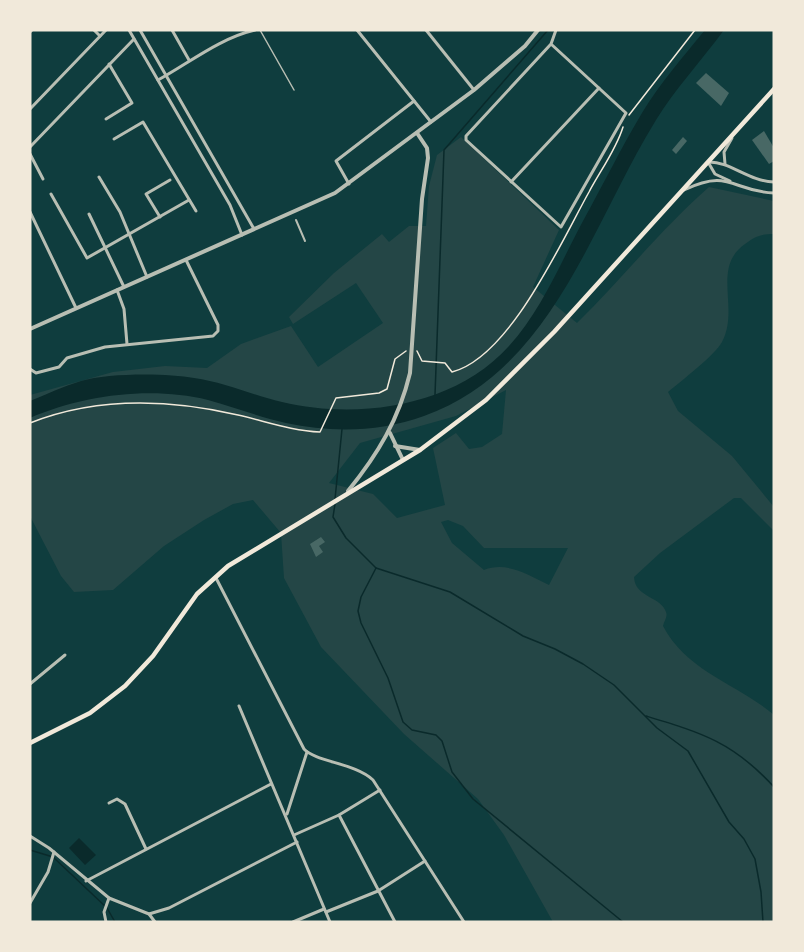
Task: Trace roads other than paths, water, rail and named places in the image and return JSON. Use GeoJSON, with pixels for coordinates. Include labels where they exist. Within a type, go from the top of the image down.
{"type":"FeatureCollection","features":[{"type":"Feature","properties":{"kind":"main road"},"geometry":{"type":"LineString","coordinates":[[30,743],[90,713],[125,686],[153,656],[189,603],[215,577],[242,556],[420,450],[504,384],[774,89]]}},
{"type":"Feature","properties":{"kind":"street"},"geometry":{"type":"LineString","coordinates":[[94,30],[100,36]]}},
{"type":"Feature","properties":{"kind":"street"},"geometry":{"type":"LineString","coordinates":[[30,109],[106,30]]}},
{"type":"Feature","properties":{"kind":"street"},"geometry":{"type":"LineString","coordinates":[[129,30],[230,205],[242,235]]}},
{"type":"Feature","properties":{"kind":"street"},"geometry":{"type":"LineString","coordinates":[[140,30],[254,229]]}},
{"type":"Feature","properties":{"kind":"street"},"geometry":{"type":"LineString","coordinates":[[172,30],[189,60]]}},
{"type":"Feature","properties":{"kind":"street"},"geometry":{"type":"LineString","coordinates":[[158,80],[189,60],[255,30]]}},
{"type":"Feature","properties":{"kind":"street"},"geometry":{"type":"LineString","coordinates":[[357,30],[431,122]]}},
{"type":"Feature","properties":{"kind":"street"},"geometry":{"type":"LineString","coordinates":[[426,30],[474,90]]}},
{"type":"Feature","properties":{"kind":"street"},"geometry":{"type":"LineString","coordinates":[[30,328],[318,201],[349,184],[474,90],[525,46],[538,30]]}},
{"type":"Feature","properties":{"kind":"street"},"geometry":{"type":"LineString","coordinates":[[551,44],[626,113],[561,227],[466,140],[466,136],[551,44],[556,30]]}},
{"type":"Feature","properties":{"kind":"street"},"geometry":{"type":"LineString","coordinates":[[30,147],[134,39]]}},
{"type":"Feature","properties":{"kind":"street"},"geometry":{"type":"LineString","coordinates":[[106,119],[132,104],[110,64]]}},
{"type":"Feature","properties":{"kind":"street"},"geometry":{"type":"LineString","coordinates":[[511,182],[599,88]]}},
{"type":"Feature","properties":{"kind":"street"},"geometry":{"type":"LineString","coordinates":[[349,184],[336,161],[414,101]]}},
{"type":"Feature","properties":{"kind":"street"},"geometry":{"type":"LineString","coordinates":[[114,139],[143,122],[196,211]]}},
{"type":"Feature","properties":{"kind":"street"},"geometry":{"type":"LineString","coordinates":[[725,164],[724,152],[735,132]]}},
{"type":"Feature","properties":{"kind":"street"},"geometry":{"type":"LineString","coordinates":[[348,491],[390,430],[404,398],[413,351],[422,199],[428,158],[427,148],[417,133]]}},
{"type":"Feature","properties":{"kind":"street"},"geometry":{"type":"LineString","coordinates":[[30,154],[43,179]]}},
{"type":"Feature","properties":{"kind":"street"},"geometry":{"type":"LineString","coordinates":[[708,162],[725,164],[741,174],[774,182]]}},
{"type":"Feature","properties":{"kind":"street"},"geometry":{"type":"LineString","coordinates":[[708,162],[715,174],[730,182],[757,191],[774,193]]}},
{"type":"Feature","properties":{"kind":"street"},"geometry":{"type":"LineString","coordinates":[[99,177],[120,212],[147,277]]}},
{"type":"Feature","properties":{"kind":"street"},"geometry":{"type":"LineString","coordinates":[[160,217],[146,194],[170,180]]}},
{"type":"Feature","properties":{"kind":"street"},"geometry":{"type":"LineString","coordinates":[[681,192],[706,180],[730,182]]}},
{"type":"Feature","properties":{"kind":"street"},"geometry":{"type":"LineString","coordinates":[[51,194],[87,258],[189,200]]}},
{"type":"Feature","properties":{"kind":"street"},"geometry":{"type":"LineString","coordinates":[[30,212],[76,308]]}},
{"type":"Feature","properties":{"kind":"street"},"geometry":{"type":"LineString","coordinates":[[89,213],[124,287]]}},
{"type":"Feature","properties":{"kind":"street"},"geometry":{"type":"LineString","coordinates":[[296,220],[306,241]]}},
{"type":"Feature","properties":{"kind":"street"},"geometry":{"type":"LineString","coordinates":[[30,369],[36,374],[59,367],[67,358],[105,347],[213,336],[218,331],[218,325],[186,260]]}},
{"type":"Feature","properties":{"kind":"street"},"geometry":{"type":"LineString","coordinates":[[117,290],[124,309],[127,344]]}},
{"type":"Feature","properties":{"kind":"street"},"geometry":{"type":"LineString","coordinates":[[390,430],[394,446],[403,460]]}},
{"type":"Feature","properties":{"kind":"street"},"geometry":{"type":"LineString","coordinates":[[394,446],[420,450]]}},
{"type":"Feature","properties":{"kind":"street"},"geometry":{"type":"LineString","coordinates":[[215,577],[307,752],[363,771],[380,789],[464,922]]}},
{"type":"Feature","properties":{"kind":"street"},"geometry":{"type":"LineString","coordinates":[[30,684],[65,655]]}},
{"type":"Feature","properties":{"kind":"street"},"geometry":{"type":"LineString","coordinates":[[239,706],[330,922]]}},
{"type":"Feature","properties":{"kind":"street"},"geometry":{"type":"LineString","coordinates":[[286,816],[307,752]]}},
{"type":"Feature","properties":{"kind":"street"},"geometry":{"type":"LineString","coordinates":[[86,880],[271,784]]}},
{"type":"Feature","properties":{"kind":"street"},"geometry":{"type":"LineString","coordinates":[[294,835],[339,815],[380,789]]}},
{"type":"Feature","properties":{"kind":"street"},"geometry":{"type":"LineString","coordinates":[[109,803],[117,799],[125,804],[146,849]]}},
{"type":"Feature","properties":{"kind":"street"},"geometry":{"type":"LineString","coordinates":[[339,815],[395,922]]}},
{"type":"Feature","properties":{"kind":"street"},"geometry":{"type":"LineString","coordinates":[[30,836],[109,898],[149,914],[155,922]]}},
{"type":"Feature","properties":{"kind":"street"},"geometry":{"type":"LineString","coordinates":[[149,914],[169,908],[297,842]]}},
{"type":"Feature","properties":{"kind":"street"},"geometry":{"type":"LineString","coordinates":[[30,903],[53,853]]}},
{"type":"Feature","properties":{"kind":"street"},"geometry":{"type":"LineString","coordinates":[[293,922],[378,891],[426,861]]}},
{"type":"Feature","properties":{"kind":"street"},"geometry":{"type":"LineString","coordinates":[[106,922],[105,909],[109,898]]}},
{"type":"Feature","properties":{"kind":"lane"},"geometry":{"type":"LineString","coordinates":[[260,30],[294,90]]}},
{"type":"Feature","properties":{"kind":"waterway"},"geometry":{"type":"LineString","coordinates":[[435,395],[444,150],[548,30]]}},
{"type":"Feature","properties":{"kind":"waterway"},"geometry":{"type":"LineString","coordinates":[[335,499],[342,429]]}},
{"type":"Feature","properties":{"kind":"waterway"},"geometry":{"type":"LineString","coordinates":[[335,504],[333,517],[346,538],[376,568],[450,592],[523,636],[583,664],[614,685],[657,728],[688,751],[729,822],[744,839],[755,859],[763,922]]}},
{"type":"Feature","properties":{"kind":"waterway"},"geometry":{"type":"LineString","coordinates":[[376,568],[361,597],[358,611],[361,623],[388,678],[403,722],[412,730],[436,735],[442,741],[452,772],[473,799],[623,922]]}},
{"type":"Feature","properties":{"kind":"waterway"},"geometry":{"type":"LineString","coordinates":[[646,716],[716,741],[745,759],[774,787]]}},
{"type":"Feature","properties":{"kind":"waterway"},"geometry":{"type":"LineString","coordinates":[[30,850],[53,857],[107,908],[115,922]]}}]}
